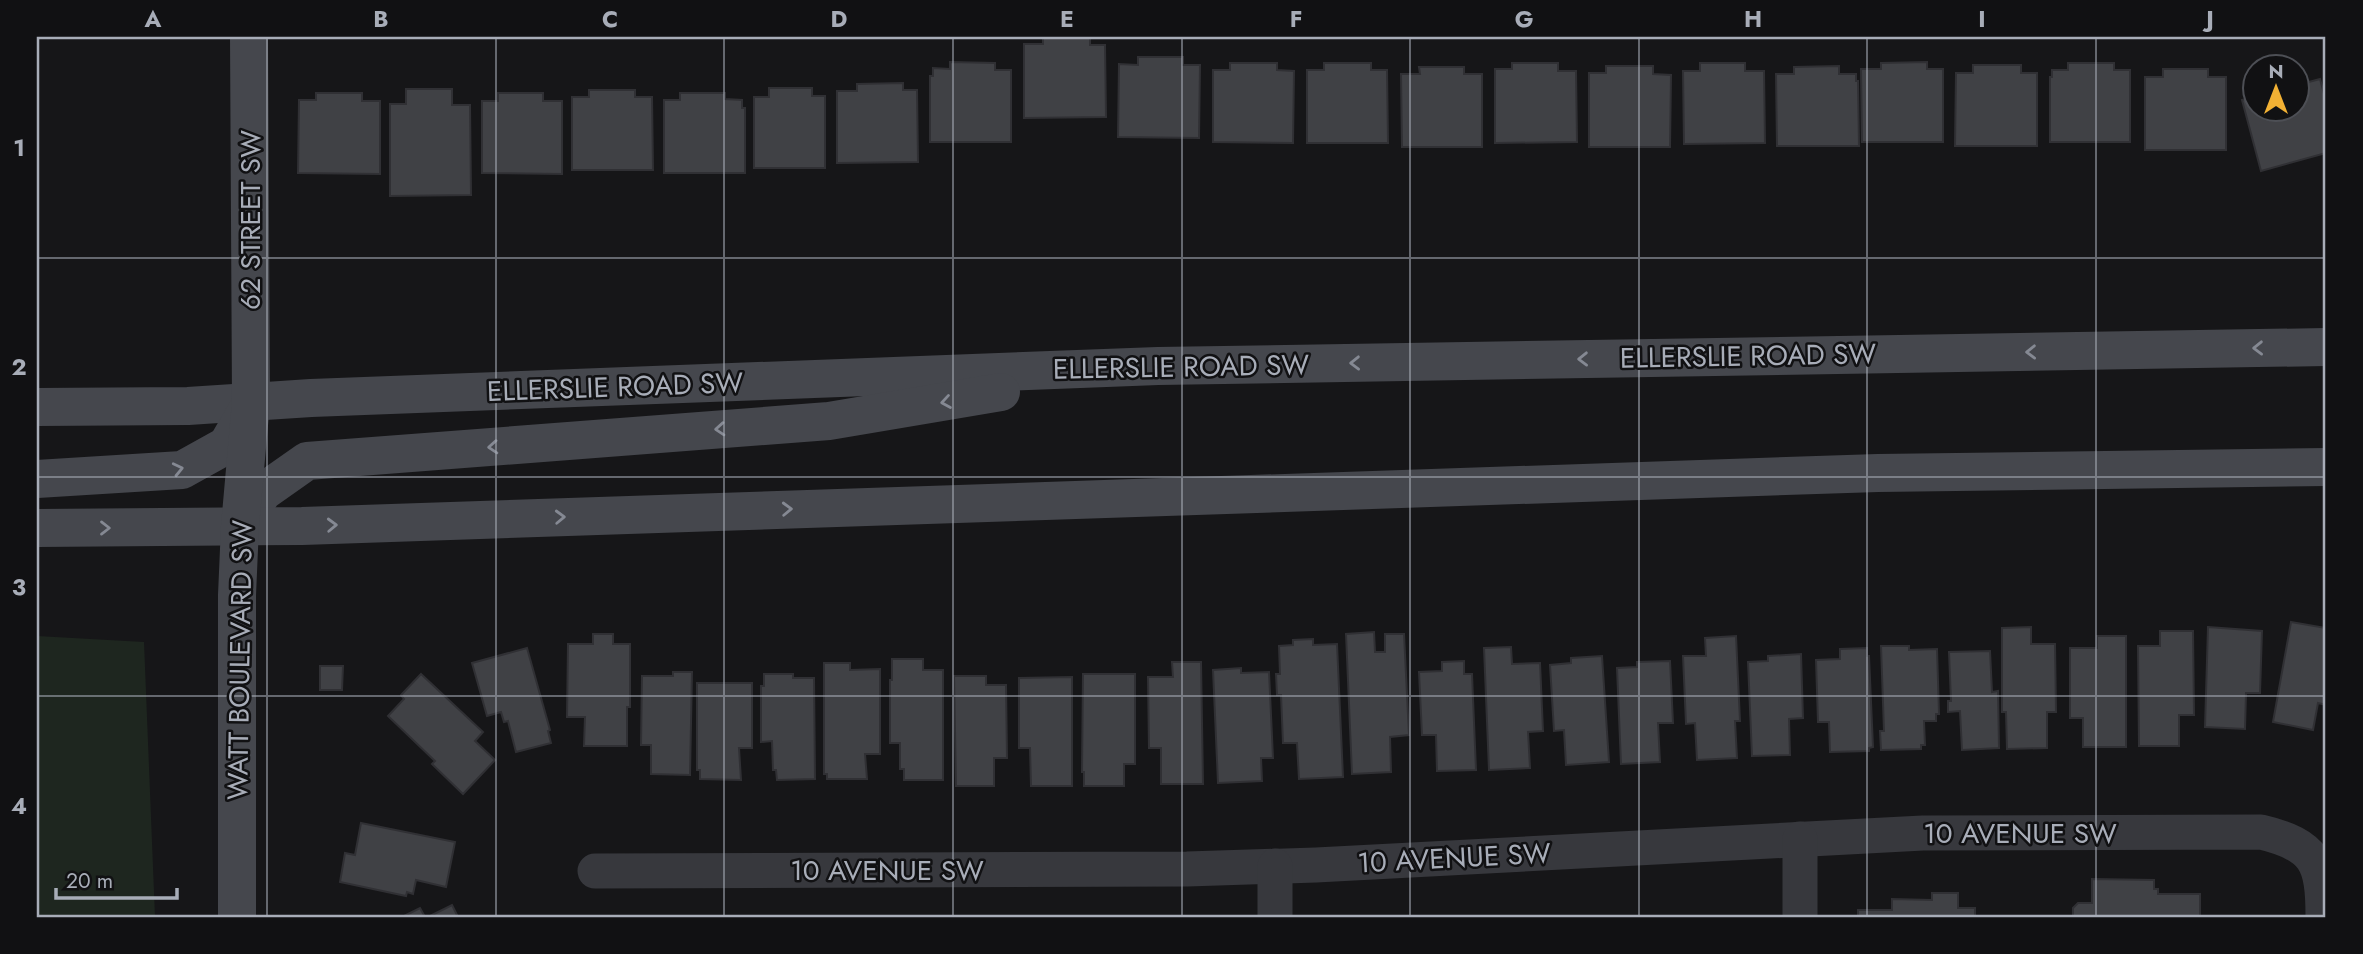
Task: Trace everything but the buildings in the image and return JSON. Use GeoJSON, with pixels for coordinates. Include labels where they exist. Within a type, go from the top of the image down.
{"type":"FeatureCollection","features":[{"type":"Feature","properties":{"kind":"main road","name":"62 STREET SW"},"geometry":{"type":"LineString","coordinates":[[249,37],[251,402]]}},
{"type":"Feature","properties":{"kind":"main road","name":"ELLERSLIE ROAD SW"},"geometry":{"type":"LineString","coordinates":[[37,407],[188,406],[1158,366],[2326,347]]}},
{"type":"Feature","properties":{"kind":"main road"},"geometry":{"type":"LineString","coordinates":[[240,526],[263,492],[307,461],[830,421],[1158,366]]}},
{"type":"Feature","properties":{"kind":"main road"},"geometry":{"type":"LineString","coordinates":[[37,479],[182,470],[227,445],[251,402]]}},
{"type":"Feature","properties":{"kind":"main road","name":"WATT BOULEVARD SW"},"geometry":{"type":"LineString","coordinates":[[237,917],[237,595],[251,402]]}},
{"type":"Feature","properties":{"kind":"main road"},"geometry":{"type":"LineString","coordinates":[[37,528],[330,525],[1878,473],[2326,467]]}},
{"type":"Feature","properties":{"kind":"street","name":"10 AVENUE SW"},"geometry":{"type":"LineString","coordinates":[[595,871],[1187,869],[1923,833],[2261,832],[2294,841],[2307,851],[2318,868],[2323,917]]}},
{"type":"Feature","properties":{"kind":"street"},"geometry":{"type":"LineString","coordinates":[[1800,839],[1800,917]]}},
{"type":"Feature","properties":{"kind":"street"},"geometry":{"type":"LineString","coordinates":[[1275,866],[1275,917]]}},
{"type":"Feature","properties":{"kind":"shaded area"},"geometry":{"type":"Polygon","coordinates":[[[37,636],[144,642],[155,917],[37,917],[37,636]]]}}]}
